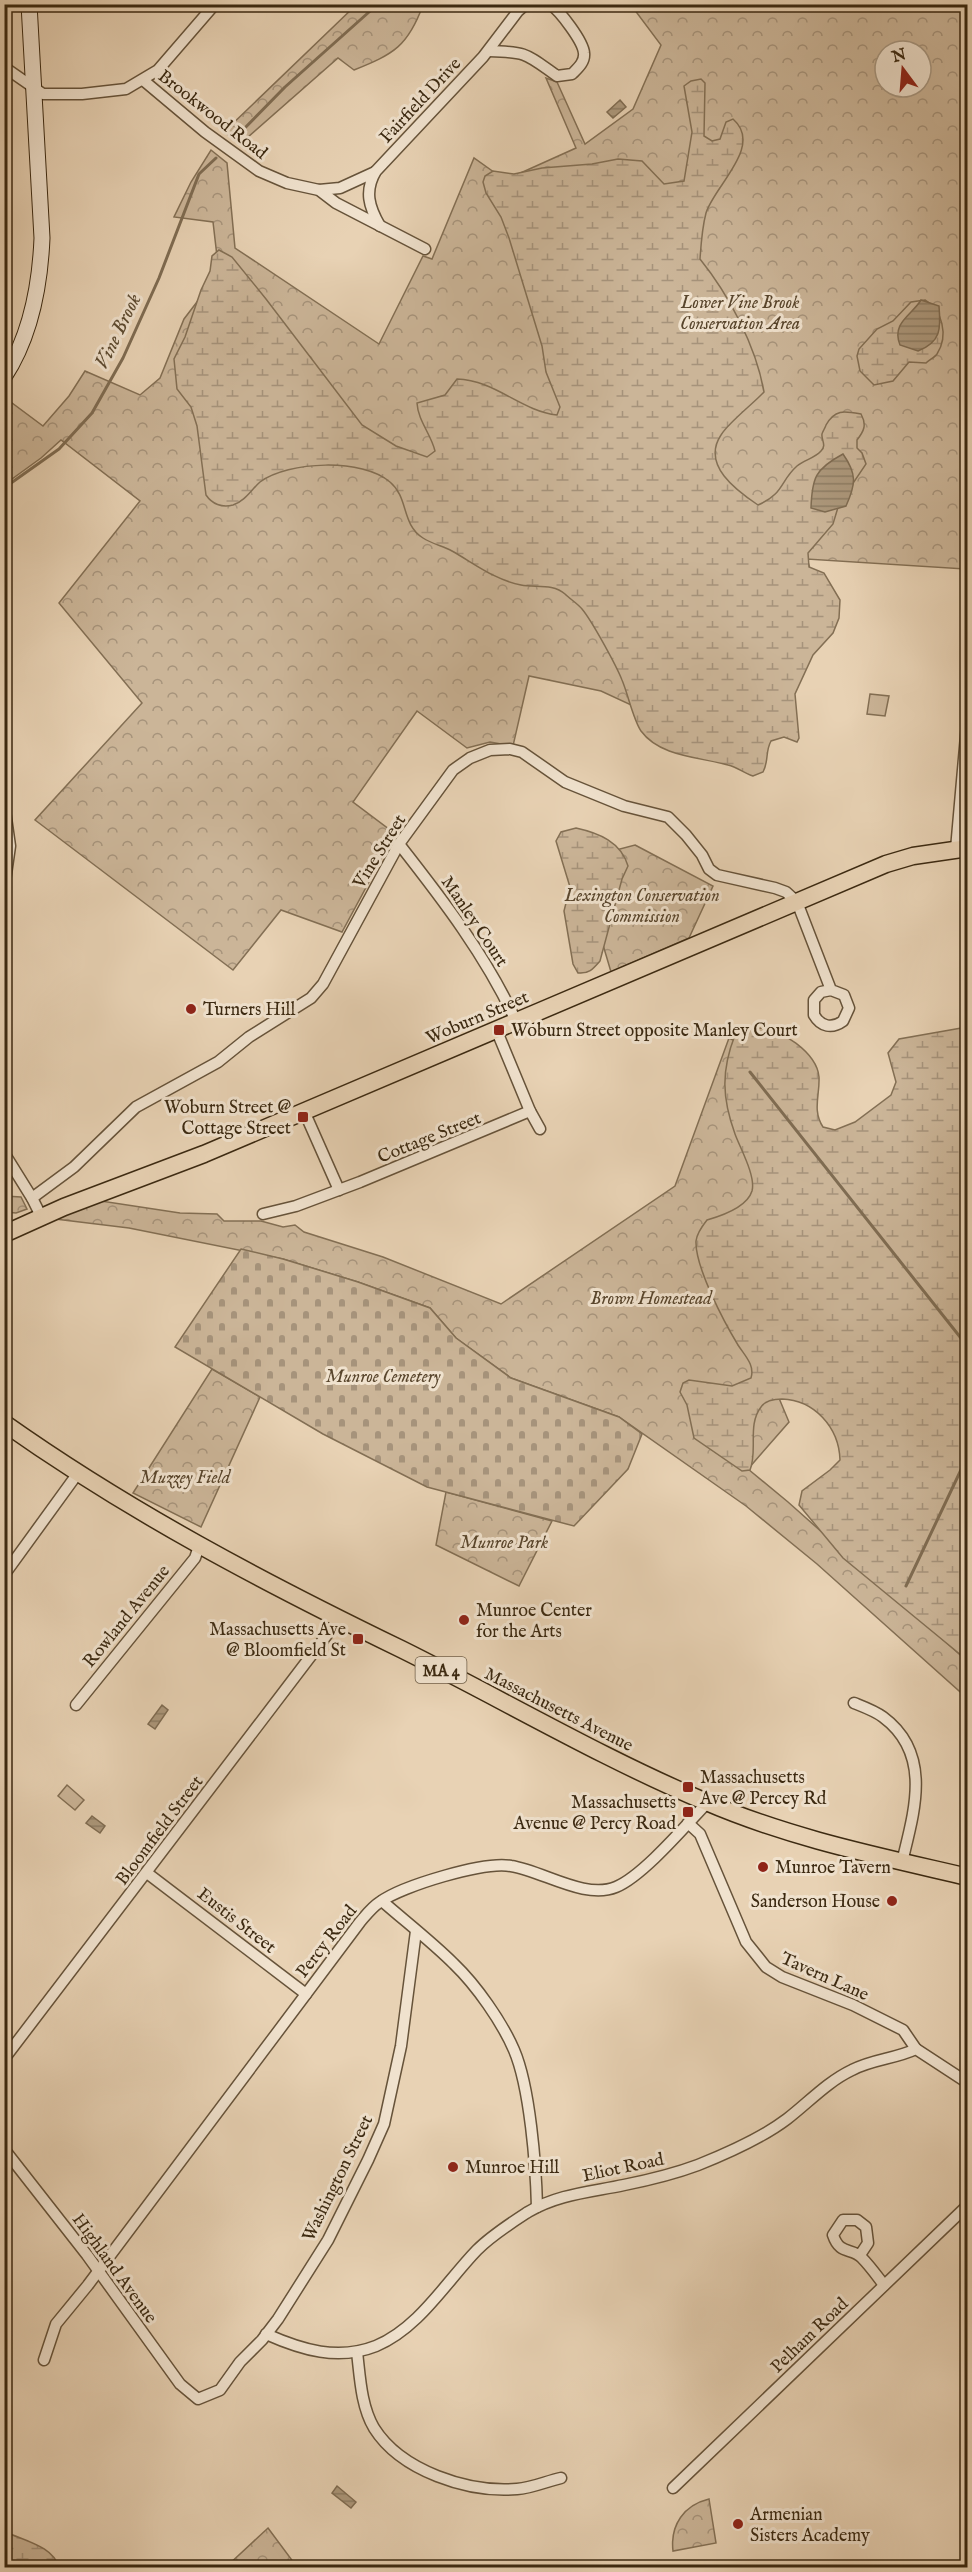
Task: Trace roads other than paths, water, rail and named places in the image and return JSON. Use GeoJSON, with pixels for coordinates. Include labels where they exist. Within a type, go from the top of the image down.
{"type":"FeatureCollection","features":[{"type":"Feature","properties":{"kind":"main road","name":"Woburn Street"},"geometry":{"type":"LineString","coordinates":[[4,1234],[41,1216],[161,1172],[886,864],[913,856],[962,849]]}},
{"type":"Feature","properties":{"kind":"main road","name":"Massachusetts Avenue"},"geometry":{"type":"LineString","coordinates":[[4,1423],[78,1473],[199,1546],[598,1752],[707,1803],[788,1832],[848,1850],[968,1877]]}},
{"type":"Feature","properties":{"kind":"street"},"geometry":{"type":"LineString","coordinates":[[4,377],[28,324],[41,270],[42,238],[29,4]]}},
{"type":"Feature","properties":{"kind":"street"},"geometry":{"type":"LineString","coordinates":[[4,67],[43,94],[105,93],[126,89],[158,70],[215,4]]}},
{"type":"Feature","properties":{"kind":"street","name":"Fairfield Drive"},"geometry":{"type":"LineString","coordinates":[[380,226],[368,200],[370,182],[376,171],[489,51],[518,10],[526,4]]}},
{"type":"Feature","properties":{"kind":"street"},"geometry":{"type":"LineString","coordinates":[[489,51],[518,52],[530,55],[557,76],[572,74],[581,65],[584,54],[581,44],[550,4]]}},
{"type":"Feature","properties":{"kind":"street","name":"Brookwood Road"},"geometry":{"type":"LineString","coordinates":[[143,80],[206,132],[259,171],[287,183],[319,190],[336,203],[425,249]]}},
{"type":"Feature","properties":{"kind":"street","name":"Fairfield Drive"},"geometry":{"type":"LineString","coordinates":[[319,190],[340,188],[376,171]]}},
{"type":"Feature","properties":{"kind":"street"},"geometry":{"type":"LineString","coordinates":[[962,849],[968,713]]}},
{"type":"Feature","properties":{"kind":"street","name":"Vine Street"},"geometry":{"type":"LineString","coordinates":[[32,1197],[65,1174],[136,1107],[218,1062],[249,1037],[311,998],[323,984],[399,844],[453,770],[470,758],[490,750],[510,749],[522,752],[565,782],[624,806],[668,817],[702,855],[709,869],[717,875],[775,888],[786,892],[797,902]]}},
{"type":"Feature","properties":{"kind":"street"},"geometry":{"type":"LineString","coordinates":[[4,804],[10,846],[4,888]]}},
{"type":"Feature","properties":{"kind":"street","name":"Manley Court"},"geometry":{"type":"LineString","coordinates":[[399,844],[447,904],[516,1021]]}},
{"type":"Feature","properties":{"kind":"street"},"geometry":{"type":"LineString","coordinates":[[797,902],[831,990]]}},
{"type":"Feature","properties":{"kind":"street"},"geometry":{"type":"LineString","coordinates":[[496,1029],[530,1111],[540,1129]]}},
{"type":"Feature","properties":{"kind":"street"},"geometry":{"type":"LineString","coordinates":[[304,1111],[339,1190]]}},
{"type":"Feature","properties":{"kind":"street","name":"Cottage Street"},"geometry":{"type":"LineString","coordinates":[[263,1214],[296,1206],[339,1190],[530,1111]]}},
{"type":"Feature","properties":{"kind":"street"},"geometry":{"type":"LineString","coordinates":[[4,1153],[32,1197],[41,1216]]}},
{"type":"Feature","properties":{"kind":"street"},"geometry":{"type":"LineString","coordinates":[[4,1575],[78,1473]]}},
{"type":"Feature","properties":{"kind":"street","name":"Rowland Avenue"},"geometry":{"type":"LineString","coordinates":[[76,1706],[195,1558],[199,1546]]}},
{"type":"Feature","properties":{"kind":"street","name":"Bloomfield Street"},"geometry":{"type":"LineString","coordinates":[[4,2059],[339,1619]]}},
{"type":"Feature","properties":{"kind":"street"},"geometry":{"type":"LineString","coordinates":[[854,1703],[882,1716],[897,1729],[912,1750],[916,1771],[915,1797],[902,1862]]}},
{"type":"Feature","properties":{"kind":"street","name":"Percy Road"},"geometry":{"type":"LineString","coordinates":[[44,2360],[57,2324],[360,1922],[382,1901],[399,1891],[426,1881],[489,1867],[509,1865],[556,1878],[579,1888],[597,1891],[616,1887],[633,1876],[707,1803]]}},
{"type":"Feature","properties":{"kind":"street","name":"Tavern Lane"},"geometry":{"type":"LineString","coordinates":[[688,1823],[700,1834],[746,1942],[766,1967],[782,1977],[853,2005],[903,2030],[916,2049]]}},
{"type":"Feature","properties":{"kind":"street","name":"Eustis Street"},"geometry":{"type":"LineString","coordinates":[[147,1873],[306,1994]]}},
{"type":"Feature","properties":{"kind":"street"},"geometry":{"type":"LineString","coordinates":[[382,1901],[456,1965],[500,2023],[515,2050],[526,2097],[537,2183],[537,2207]]}},
{"type":"Feature","properties":{"kind":"street","name":"Washington Street"},"geometry":{"type":"LineString","coordinates":[[203,2398],[220,2390],[240,2362],[266,2334],[328,2240],[384,2124],[402,2046],[416,1931]]}},
{"type":"Feature","properties":{"kind":"street"},"geometry":{"type":"LineString","coordinates":[[916,2049],[968,2083]]}},
{"type":"Feature","properties":{"kind":"street","name":"Eliot Road"},"geometry":{"type":"LineString","coordinates":[[266,2334],[294,2347],[316,2352],[357,2352],[393,2337],[416,2318],[478,2249],[537,2207],[548,2201],[669,2175],[698,2165],[755,2138],[786,2120],[822,2089],[852,2070],[874,2060],[900,2057],[916,2049]]}},
{"type":"Feature","properties":{"kind":"street","name":"Highland Avenue"},"geometry":{"type":"LineString","coordinates":[[4,2149],[98,2271],[180,2384],[198,2399],[203,2398]]}},
{"type":"Feature","properties":{"kind":"street","name":"Pelham Road"},"geometry":{"type":"LineString","coordinates":[[673,2488],[968,2205]]}},
{"type":"Feature","properties":{"kind":"street"},"geometry":{"type":"LineString","coordinates":[[860,2255],[884,2284]]}},
{"type":"Feature","properties":{"kind":"street"},"geometry":{"type":"LineString","coordinates":[[357,2352],[361,2390],[373,2426],[392,2452],[418,2467],[469,2487],[517,2489],[561,2478]]}},
{"type":"Feature","properties":{"kind":"waterway","name":"Vine Brook"},"geometry":{"type":"LineString","coordinates":[[236,137],[285,87],[378,4]]}},
{"type":"Feature","properties":{"kind":"waterway","name":"Vine Brook"},"geometry":{"type":"LineString","coordinates":[[4,488],[59,449],[92,413],[123,358],[159,278],[199,174],[216,158]]}},
{"type":"Feature","properties":{"kind":"waterway"},"geometry":{"type":"LineString","coordinates":[[750,1072],[968,1347]]}},
{"type":"Feature","properties":{"kind":"waterway"},"geometry":{"type":"LineString","coordinates":[[906,1586],[968,1455]]}},
{"type":"Feature","properties":{"kind":"place","name":"Turners Hill"},"geometry":{"type":"Point","coordinates":[191,1009]}},
{"type":"Feature","properties":{"kind":"place","name":"Woburn Street opposite Manley Court"},"geometry":{"type":"Point","coordinates":[499,1030]}},
{"type":"Feature","properties":{"kind":"place","name":"Woburn Street @ Cottage Street"},"geometry":{"type":"Point","coordinates":[303,1117]}},
{"type":"Feature","properties":{"kind":"place","name":"Munroe Center for the Arts"},"geometry":{"type":"Point","coordinates":[464,1620]}},
{"type":"Feature","properties":{"kind":"place","name":"Massachusetts Ave @ Bloomfield St"},"geometry":{"type":"Point","coordinates":[358,1639]}},
{"type":"Feature","properties":{"kind":"place","name":"Massachusetts Ave @ Percey Rd"},"geometry":{"type":"Point","coordinates":[688,1787]}},
{"type":"Feature","properties":{"kind":"place","name":"Massachusetts Avenue @ Percy Road"},"geometry":{"type":"Point","coordinates":[688,1812]}},
{"type":"Feature","properties":{"kind":"place","name":"Munroe Tavern"},"geometry":{"type":"Point","coordinates":[763,1867]}},
{"type":"Feature","properties":{"kind":"place","name":"Sanderson House"},"geometry":{"type":"Point","coordinates":[892,1901]}},
{"type":"Feature","properties":{"kind":"place","name":"Munroe Hill"},"geometry":{"type":"Point","coordinates":[453,2167]}},
{"type":"Feature","properties":{"kind":"place","name":"Armenian Sisters Academy"},"geometry":{"type":"Point","coordinates":[738,2524]}},
{"type":"Feature","properties":{"kind":"park label","name":"Lower Vine Brook Conservation Area"},"geometry":{"type":"Point","coordinates":[740,312]}},
{"type":"Feature","properties":{"kind":"park label","name":"Lexington Conservation Commission"},"geometry":{"type":"Point","coordinates":[642,905]}},
{"type":"Feature","properties":{"kind":"park label","name":"Brown Homestead"},"geometry":{"type":"Point","coordinates":[651,1298]}},
{"type":"Feature","properties":{"kind":"park label","name":"Munroe Cemetery"},"geometry":{"type":"Point","coordinates":[383,1376]}},
{"type":"Feature","properties":{"kind":"park label","name":"Muzzey Field"},"geometry":{"type":"Point","coordinates":[185,1477]}},
{"type":"Feature","properties":{"kind":"park label","name":"Munroe Park"},"geometry":{"type":"Point","coordinates":[504,1542]}}]}
